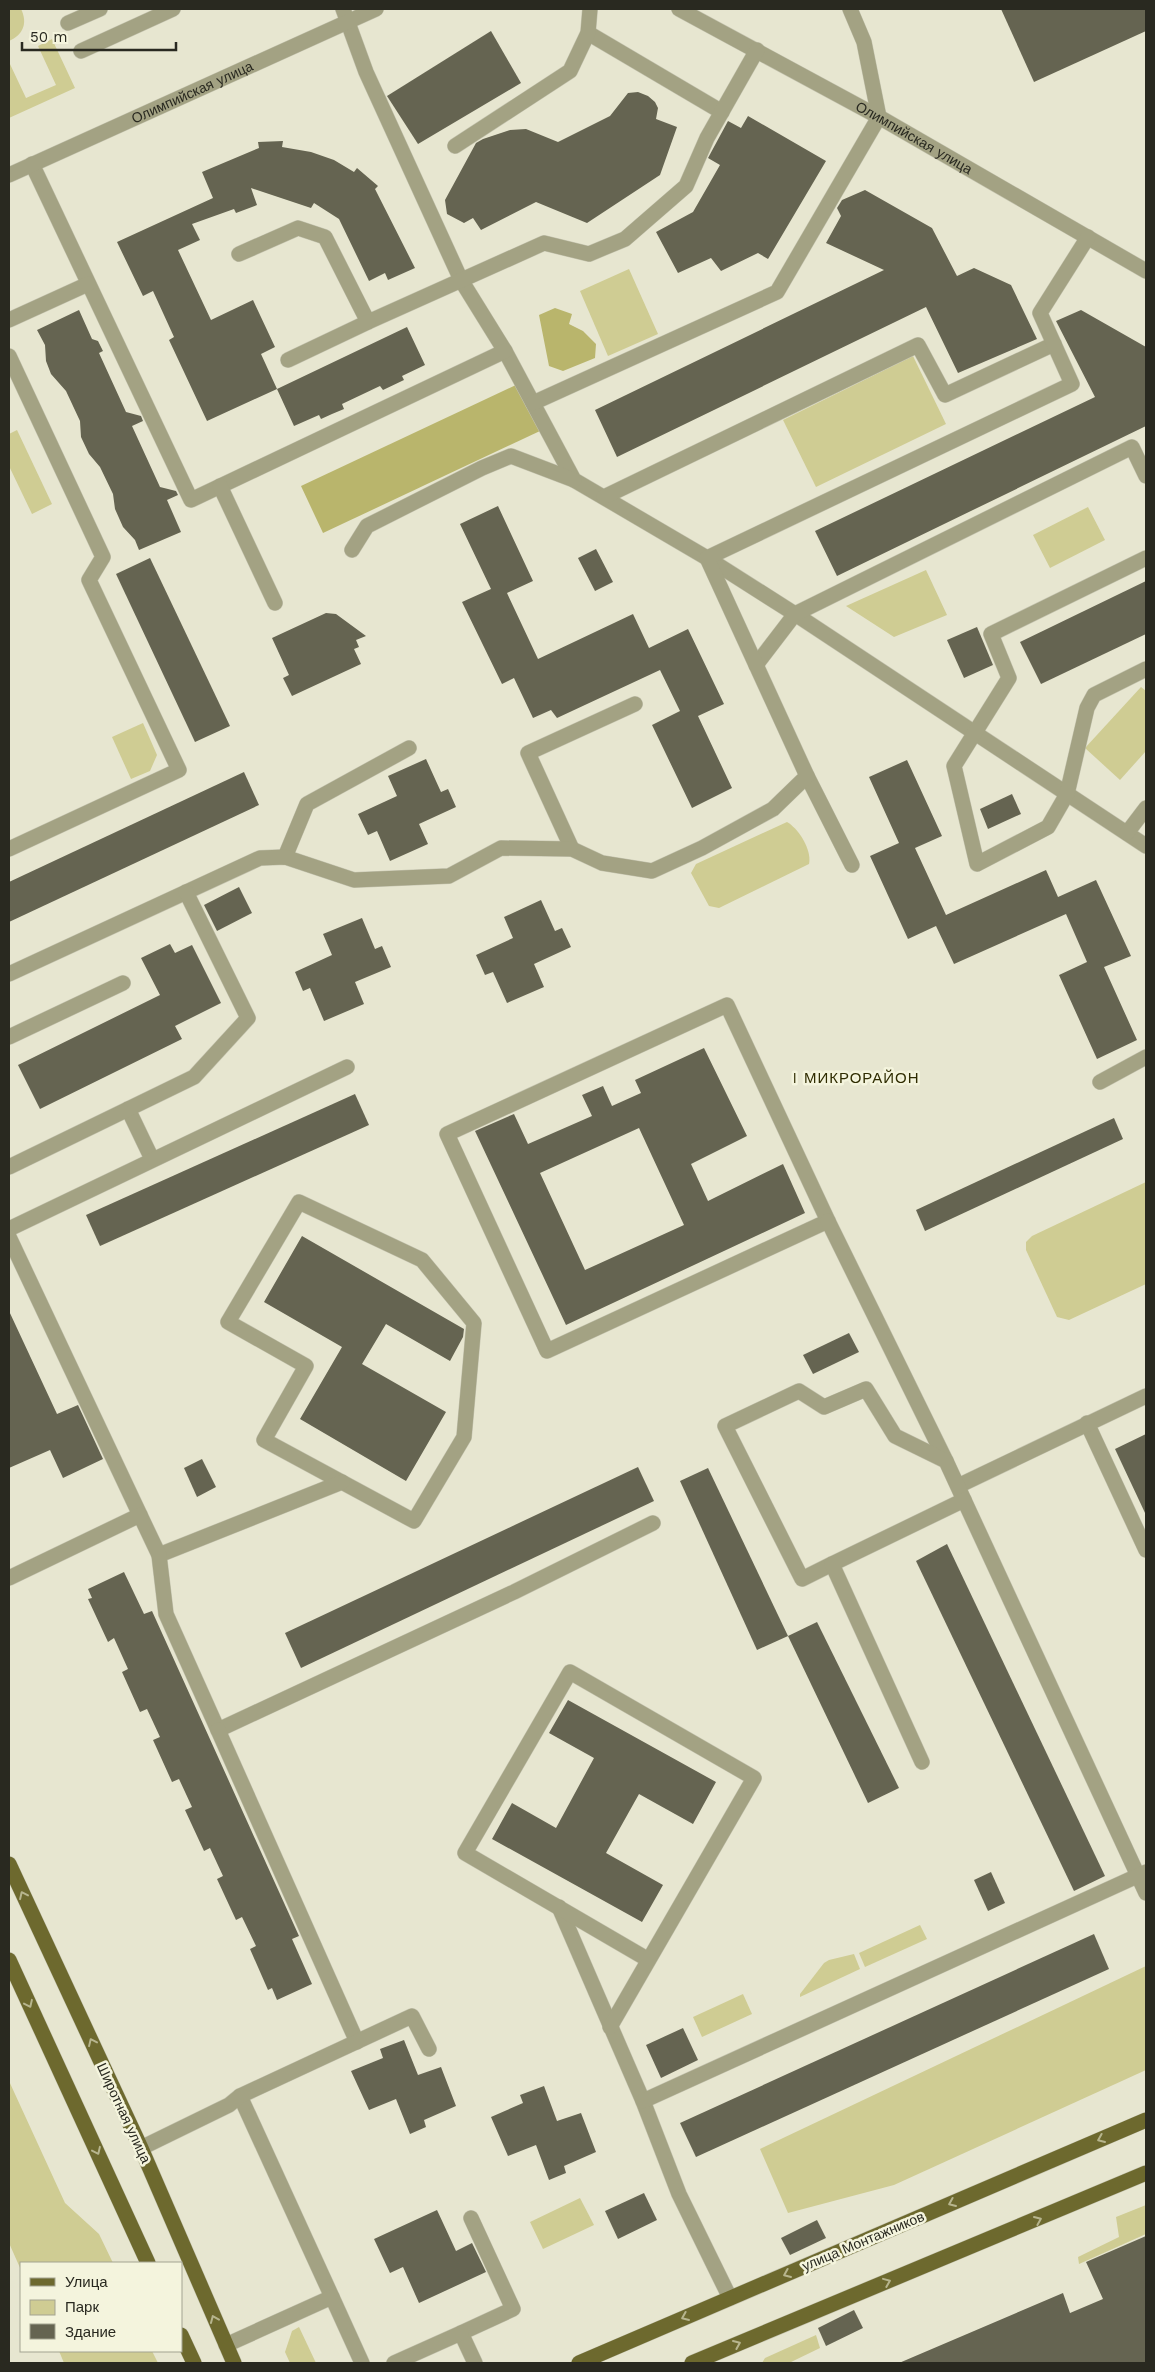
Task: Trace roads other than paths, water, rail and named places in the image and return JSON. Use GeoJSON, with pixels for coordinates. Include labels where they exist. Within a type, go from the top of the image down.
{"type":"FeatureCollection","features":[{"type":"Feature","properties":{"kind":"main road","name":"Широтная улица"},"geometry":{"type":"LineString","coordinates":[[9,1864],[141,2148],[234,2363]]}},
{"type":"Feature","properties":{"kind":"main road"},"geometry":{"type":"LineString","coordinates":[[9,1960],[148,2262]]}},
{"type":"Feature","properties":{"kind":"main road","name":"улица Монтажников"},"geometry":{"type":"LineString","coordinates":[[579,2363],[1146,2120]]}},
{"type":"Feature","properties":{"kind":"main road"},"geometry":{"type":"LineString","coordinates":[[692,2363],[1146,2173]]}},
{"type":"Feature","properties":{"kind":"main road"},"geometry":{"type":"LineString","coordinates":[[182,2336],[194,2363]]}},
{"type":"Feature","properties":{"kind":"street"},"geometry":{"type":"LineString","coordinates":[[68,23],[100,9]]}},
{"type":"Feature","properties":{"kind":"street"},"geometry":{"type":"LineString","coordinates":[[81,51],[173,9]]}},
{"type":"Feature","properties":{"kind":"street","name":"Олимпийская улица"},"geometry":{"type":"LineString","coordinates":[[9,175],[345,15],[376,9]]}},
{"type":"Feature","properties":{"kind":"street"},"geometry":{"type":"LineString","coordinates":[[455,146],[570,71],[588,33],[590,9]]}},
{"type":"Feature","properties":{"kind":"street","name":"Олимпийская улица"},"geometry":{"type":"LineString","coordinates":[[679,9],[879,117],[1146,271]]}},
{"type":"Feature","properties":{"kind":"street"},"geometry":{"type":"LineString","coordinates":[[533,403],[777,292],[879,117],[864,42],[850,9]]}},
{"type":"Feature","properties":{"kind":"street"},"geometry":{"type":"LineString","coordinates":[[345,15],[366,72],[461,280],[505,351],[574,480]]}},
{"type":"Feature","properties":{"kind":"street"},"geometry":{"type":"LineString","coordinates":[[588,33],[722,112]]}},
{"type":"Feature","properties":{"kind":"street"},"geometry":{"type":"LineString","coordinates":[[288,360],[544,243],[589,254],[625,239],[686,186],[707,138],[757,50]]}},
{"type":"Feature","properties":{"kind":"street"},"geometry":{"type":"LineString","coordinates":[[32,164],[191,500],[505,351]]}},
{"type":"Feature","properties":{"kind":"street"},"geometry":{"type":"LineString","coordinates":[[239,254],[298,228],[325,237],[368,322]]}},
{"type":"Feature","properties":{"kind":"street"},"geometry":{"type":"LineString","coordinates":[[706,558],[1072,384],[1040,313],[1088,237]]}},
{"type":"Feature","properties":{"kind":"street"},"geometry":{"type":"LineString","coordinates":[[9,320],[88,284]]}},
{"type":"Feature","properties":{"kind":"street"},"geometry":{"type":"LineString","coordinates":[[604,497],[918,345],[945,396],[1054,344]]}},
{"type":"Feature","properties":{"kind":"street"},"geometry":{"type":"LineString","coordinates":[[9,356],[103,557],[89,580],[180,770],[9,849]]}},
{"type":"Feature","properties":{"kind":"street"},"geometry":{"type":"LineString","coordinates":[[756,665],[796,614],[1132,448],[1146,476]]}},
{"type":"Feature","properties":{"kind":"street"},"geometry":{"type":"LineString","coordinates":[[352,550],[367,526],[482,468],[511,456],[574,480],[706,558],[796,614],[1146,846]]}},
{"type":"Feature","properties":{"kind":"street"},"geometry":{"type":"LineString","coordinates":[[220,486],[275,603]]}},
{"type":"Feature","properties":{"kind":"street"},"geometry":{"type":"LineString","coordinates":[[706,558],[807,776],[852,865]]}},
{"type":"Feature","properties":{"kind":"street"},"geometry":{"type":"LineString","coordinates":[[1146,558],[992,634],[1009,678],[954,766],[977,864],[1048,827],[1067,794],[1087,708],[1094,695],[1146,669]]}},
{"type":"Feature","properties":{"kind":"street"},"geometry":{"type":"LineString","coordinates":[[572,849],[528,753],[635,704]]}},
{"type":"Feature","properties":{"kind":"street"},"geometry":{"type":"LineString","coordinates":[[285,857],[307,804],[409,748]]}},
{"type":"Feature","properties":{"kind":"street"},"geometry":{"type":"LineString","coordinates":[[9,974],[260,858],[285,857],[354,880],[449,876],[501,848],[572,849],[602,863],[652,871],[702,848],[773,809],[807,776]]}},
{"type":"Feature","properties":{"kind":"street"},"geometry":{"type":"LineString","coordinates":[[1127,834],[1146,808]]}},
{"type":"Feature","properties":{"kind":"street"},"geometry":{"type":"LineString","coordinates":[[9,1167],[194,1077],[248,1018],[186,892]]}},
{"type":"Feature","properties":{"kind":"street"},"geometry":{"type":"LineString","coordinates":[[9,1037],[123,983]]}},
{"type":"Feature","properties":{"kind":"street"},"geometry":{"type":"LineString","coordinates":[[828,1222],[547,1351],[447,1134],[727,1005],[828,1222],[946,1461],[1142,1874],[1146,1893]]}},
{"type":"Feature","properties":{"kind":"street"},"geometry":{"type":"LineString","coordinates":[[1100,1082],[1146,1057]]}},
{"type":"Feature","properties":{"kind":"street"},"geometry":{"type":"LineString","coordinates":[[9,1229],[347,1066]]}},
{"type":"Feature","properties":{"kind":"street"},"geometry":{"type":"LineString","coordinates":[[128,1109],[152,1159]]}},
{"type":"Feature","properties":{"kind":"street"},"geometry":{"type":"LineString","coordinates":[[299,1202],[422,1260],[474,1323],[464,1437],[414,1521],[342,1482],[264,1440],[306,1366],[228,1322],[299,1202]]}},
{"type":"Feature","properties":{"kind":"street"},"geometry":{"type":"LineString","coordinates":[[9,1237],[159,1555],[166,1614],[357,2042]]}},
{"type":"Feature","properties":{"kind":"street"},"geometry":{"type":"LineString","coordinates":[[946,1461],[895,1436],[866,1389],[824,1407],[799,1391],[725,1426],[802,1579],[964,1500]]}},
{"type":"Feature","properties":{"kind":"street"},"geometry":{"type":"LineString","coordinates":[[958,1486],[1146,1396]]}},
{"type":"Feature","properties":{"kind":"street"},"geometry":{"type":"LineString","coordinates":[[1087,1423],[1146,1550]]}},
{"type":"Feature","properties":{"kind":"street"},"geometry":{"type":"LineString","coordinates":[[159,1555],[342,1482]]}},
{"type":"Feature","properties":{"kind":"street"},"geometry":{"type":"LineString","coordinates":[[9,1578],[140,1515]]}},
{"type":"Feature","properties":{"kind":"street"},"geometry":{"type":"LineString","coordinates":[[218,1730],[514,1592],[653,1523]]}},
{"type":"Feature","properties":{"kind":"street"},"geometry":{"type":"LineString","coordinates":[[832,1564],[922,1762]]}},
{"type":"Feature","properties":{"kind":"street"},"geometry":{"type":"LineString","coordinates":[[610,2027],[647,1959],[754,1778],[570,1672],[465,1853],[647,1959]]}},
{"type":"Feature","properties":{"kind":"street"},"geometry":{"type":"LineString","coordinates":[[642,2101],[1142,1874]]}},
{"type":"Feature","properties":{"kind":"street"},"geometry":{"type":"LineString","coordinates":[[558,1908],[642,2101],[679,2194],[730,2298]]}},
{"type":"Feature","properties":{"kind":"street"},"geometry":{"type":"LineString","coordinates":[[141,2148],[229,2105],[240,2096],[412,2016],[429,2049]]}},
{"type":"Feature","properties":{"kind":"street"},"geometry":{"type":"LineString","coordinates":[[240,2096],[362,2363]]}},
{"type":"Feature","properties":{"kind":"street"},"geometry":{"type":"LineString","coordinates":[[394,2363],[513,2309],[472,2218]]}},
{"type":"Feature","properties":{"kind":"street"},"geometry":{"type":"LineString","coordinates":[[226,2346],[332,2297]]}},
{"type":"Feature","properties":{"kind":"street"},"geometry":{"type":"LineString","coordinates":[[461,2333],[475,2363]]}},
{"type":"Feature","properties":{"kind":"district","name":"I МИКРОРАЙОН"},"geometry":{"type":"Point","coordinates":[856,1078]}}]}
